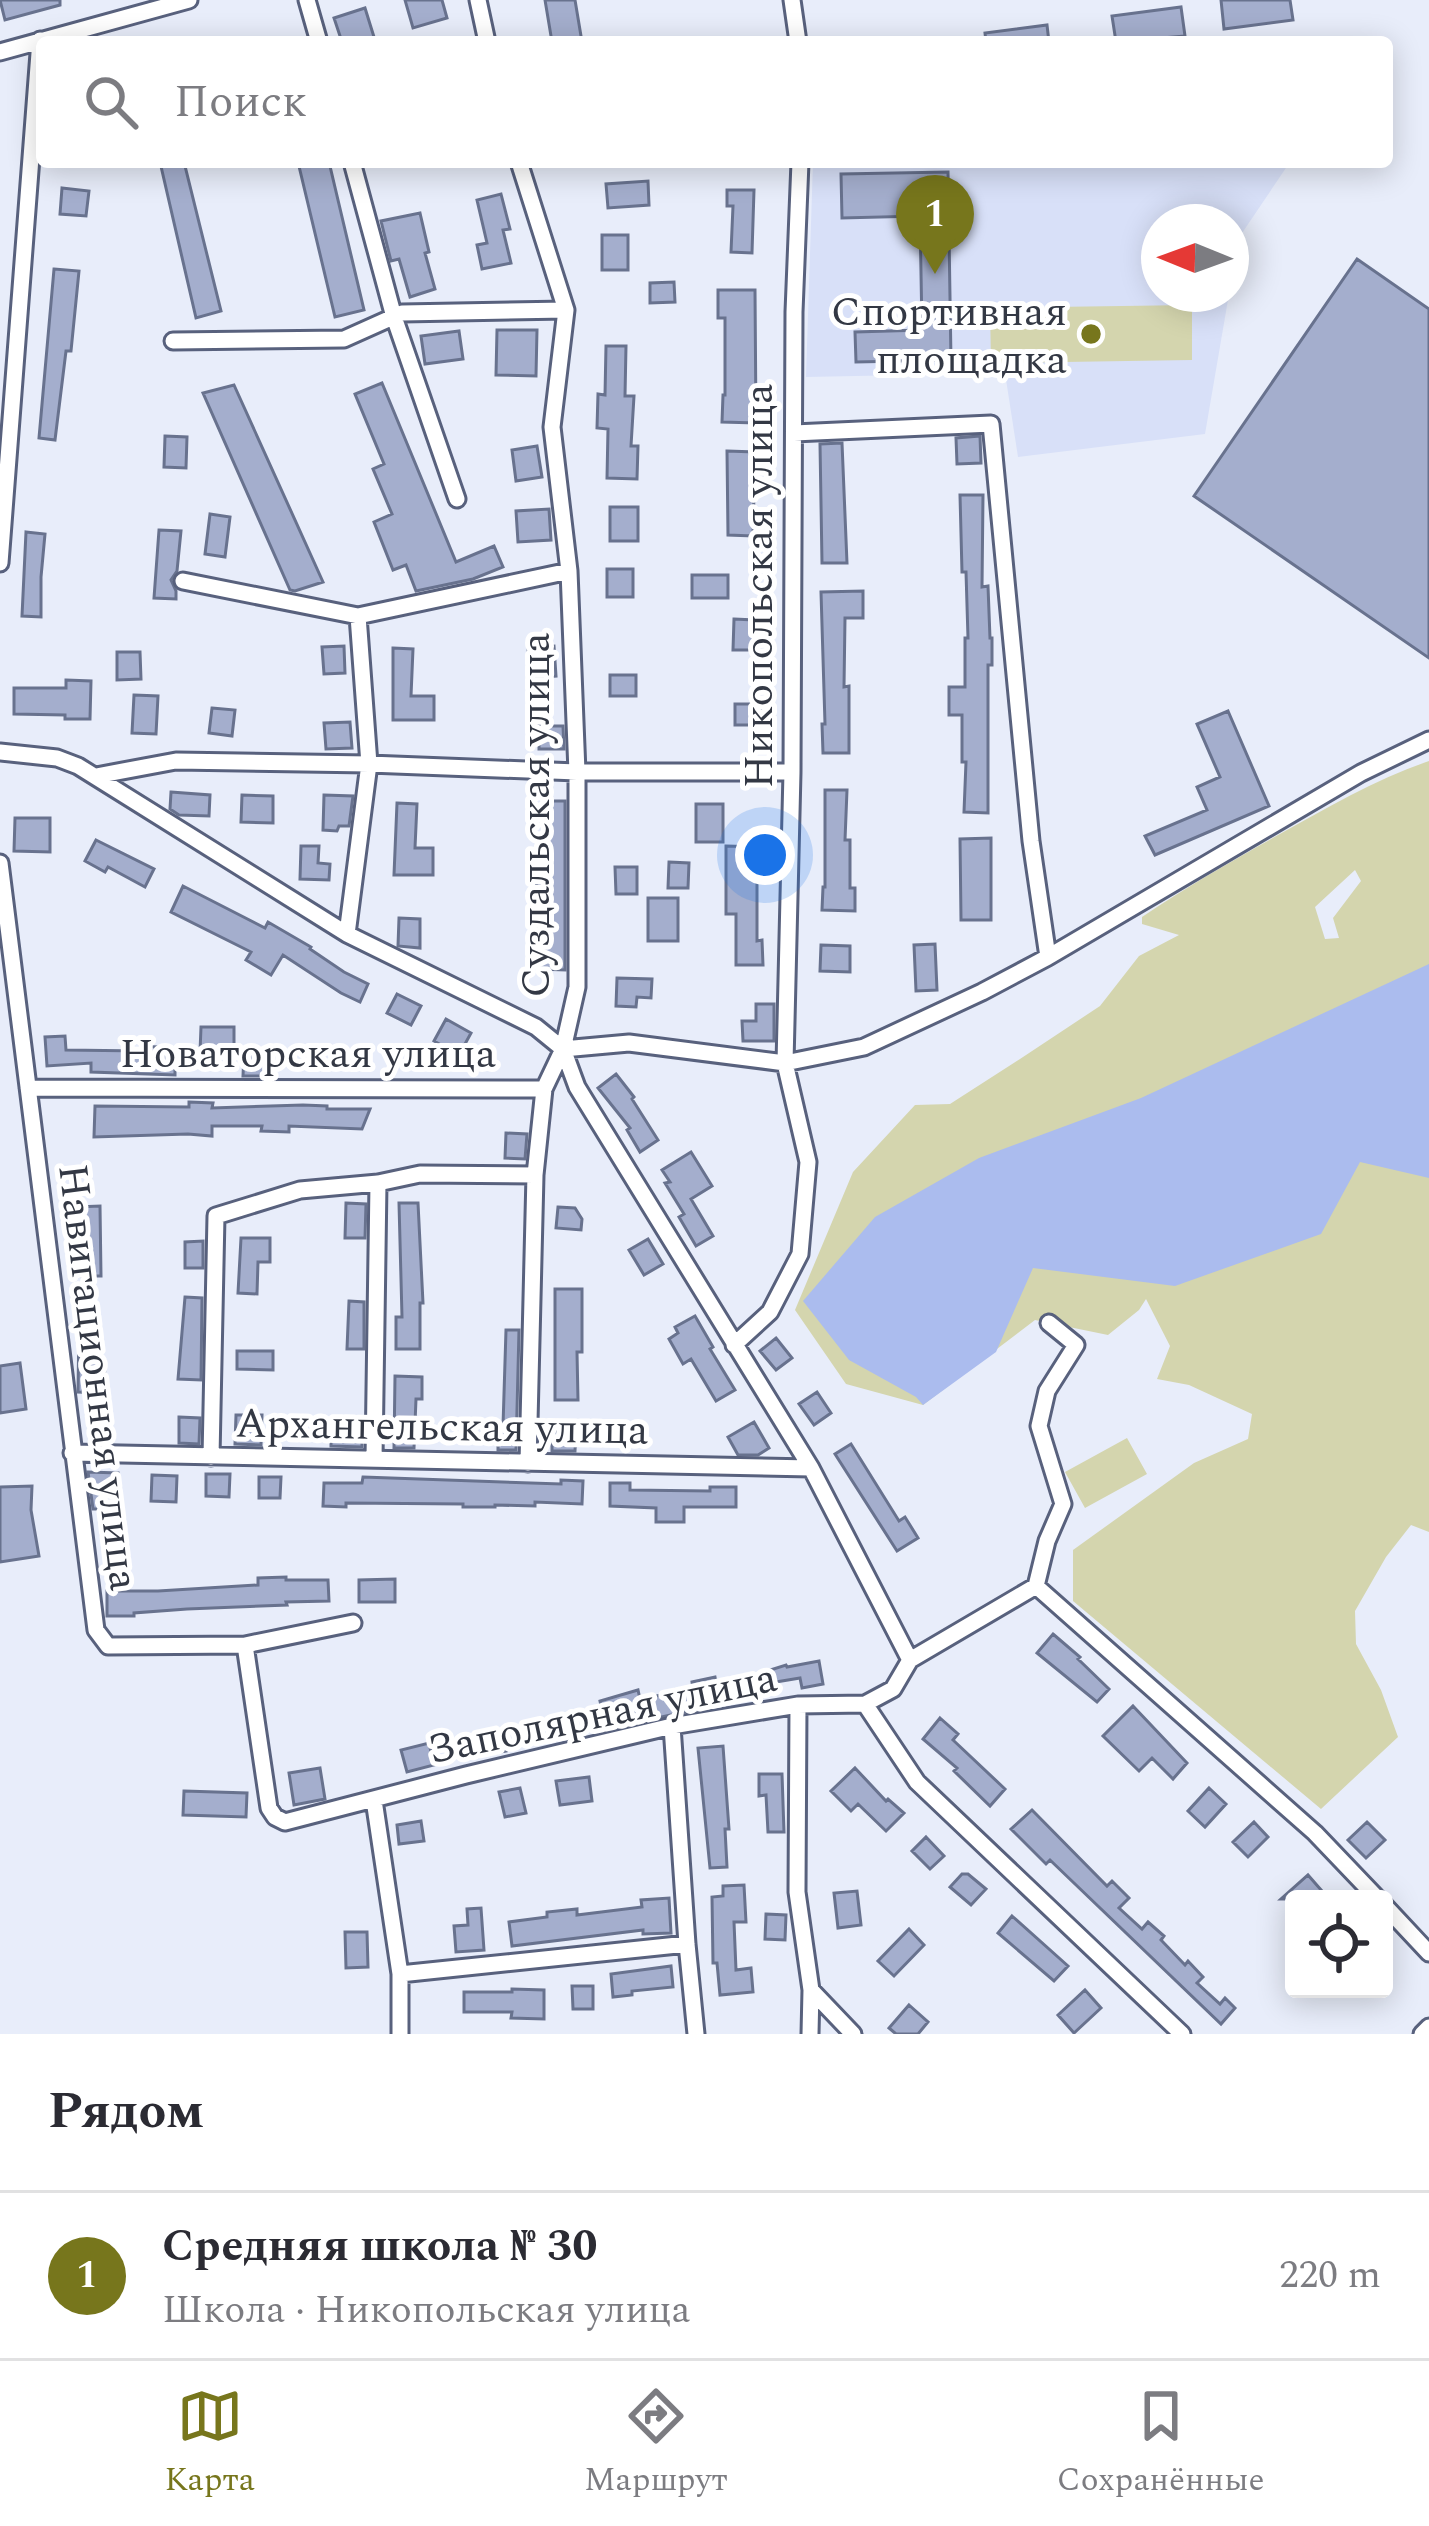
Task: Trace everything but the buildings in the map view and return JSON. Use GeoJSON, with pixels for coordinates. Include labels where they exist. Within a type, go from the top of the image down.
{"type":"FeatureCollection","features":[{"type":"Feature","properties":{"kind":"street"},"geometry":{"type":"LineString","coordinates":[[55,36],[189,0]]}},
{"type":"Feature","properties":{"kind":"street"},"geometry":{"type":"LineString","coordinates":[[307,0],[317,36]]}},
{"type":"Feature","properties":{"kind":"street"},"geometry":{"type":"LineString","coordinates":[[478,0],[487,36]]}},
{"type":"Feature","properties":{"kind":"street"},"geometry":{"type":"LineString","coordinates":[[792,0],[797,36]]}},
{"type":"Feature","properties":{"kind":"street"},"geometry":{"type":"LineString","coordinates":[[0,52],[36,41]]}},
{"type":"Feature","properties":{"kind":"street"},"geometry":{"type":"LineString","coordinates":[[0,563],[36,92]]}},
{"type":"Feature","properties":{"kind":"street"},"geometry":{"type":"LineString","coordinates":[[354,168],[394,317],[457,499]]}},
{"type":"Feature","properties":{"kind":"street"},"geometry":{"type":"LineString","coordinates":[[173,341],[344,338],[402,313],[566,310],[521,168]]}},
{"type":"Feature","properties":{"kind":"street","name":"Никопольская улица"},"geometry":{"type":"LineString","coordinates":[[734,1345],[770,1312],[800,1254],[808,1162],[784,1064],[800,168]]}},
{"type":"Feature","properties":{"kind":"street","name":"Суздальская улица"},"geometry":{"type":"LineString","coordinates":[[566,310],[552,427],[568,571],[577,772],[577,987],[563,1049],[577,1087],[811,1468],[910,1660]]}},
{"type":"Feature","properties":{"kind":"street"},"geometry":{"type":"LineString","coordinates":[[794,433],[992,424],[1030,842],[1048,957]]}},
{"type":"Feature","properties":{"kind":"street"},"geometry":{"type":"LineString","coordinates":[[184,581],[358,616],[568,571]]}},
{"type":"Feature","properties":{"kind":"street"},"geometry":{"type":"LineString","coordinates":[[347,934],[369,764],[358,616]]}},
{"type":"Feature","properties":{"kind":"street"},"geometry":{"type":"LineString","coordinates":[[0,752],[57,758],[96,776],[347,934],[536,1027],[563,1049],[629,1043],[784,1064],[864,1047],[982,992],[1360,773],[1429,740]]}},
{"type":"Feature","properties":{"kind":"street"},"geometry":{"type":"LineString","coordinates":[[96,776],[176,761],[577,772],[792,772]]}},
{"type":"Feature","properties":{"kind":"street","name":"Навигационная улица"},"geometry":{"type":"LineString","coordinates":[[0,863],[96,1630],[108,1646],[245,1645]]}},
{"type":"Feature","properties":{"kind":"street","name":"Новаторская улица"},"geometry":{"type":"LineString","coordinates":[[28,1088],[544,1089],[563,1049]]}},
{"type":"Feature","properties":{"kind":"street"},"geometry":{"type":"LineString","coordinates":[[528,1463],[535,1175],[544,1089]]}},
{"type":"Feature","properties":{"kind":"street"},"geometry":{"type":"LineString","coordinates":[[211,1457],[216,1216],[300,1190],[421,1174],[535,1175]]}},
{"type":"Feature","properties":{"kind":"street"},"geometry":{"type":"LineString","coordinates":[[374,1459],[378,1183]]}},
{"type":"Feature","properties":{"kind":"street"},"geometry":{"type":"LineString","coordinates":[[1049,1323],[1076,1345],[1047,1391],[1039,1426],[1063,1504],[1047,1541],[1036,1586],[910,1660],[893,1689],[865,1704],[917,1782],[1182,2034]]}},
{"type":"Feature","properties":{"kind":"street","name":"Архангельская улица"},"geometry":{"type":"LineString","coordinates":[[72,1453],[811,1468]]}},
{"type":"Feature","properties":{"kind":"street"},"geometry":{"type":"LineString","coordinates":[[1036,1586],[1316,1832],[1370,1890]]}},
{"type":"Feature","properties":{"kind":"street"},"geometry":{"type":"LineString","coordinates":[[245,1645],[353,1623]]}},
{"type":"Feature","properties":{"kind":"street","name":"Заполярная улица"},"geometry":{"type":"LineString","coordinates":[[245,1645],[269,1808],[285,1822],[671,1726],[798,1706],[865,1704]]}},
{"type":"Feature","properties":{"kind":"street"},"geometry":{"type":"LineString","coordinates":[[798,1706],[797,1892],[811,1990],[810,2034]]}},
{"type":"Feature","properties":{"kind":"street"},"geometry":{"type":"LineString","coordinates":[[671,1726],[696,2034]]}},
{"type":"Feature","properties":{"kind":"street"},"geometry":{"type":"LineString","coordinates":[[374,1800],[400,1974],[400,2034]]}},
{"type":"Feature","properties":{"kind":"street"},"geometry":{"type":"LineString","coordinates":[[1393,1915],[1429,1953]]}},
{"type":"Feature","properties":{"kind":"street"},"geometry":{"type":"LineString","coordinates":[[400,1974],[687,1944]]}},
{"type":"Feature","properties":{"kind":"street"},"geometry":{"type":"LineString","coordinates":[[811,1990],[853,2034]]}},
{"type":"Feature","properties":{"kind":"street"},"geometry":{"type":"LineString","coordinates":[[1422,2034],[1429,2027]]}},
{"type":"Feature","properties":{"kind":"shaded area"},"geometry":{"type":"Polygon","coordinates":[[[813,168],[1286,168],[1249,223],[1249,204],[1141,204],[1141,312],[1226,312],[1205,434],[1018,457],[1005,373],[806,377],[813,168]]]}},
{"type":"Feature","properties":{"kind":"green space","name":"Спортивная площадка"},"geometry":{"type":"Polygon","coordinates":[[[1141,306],[1141,312],[1192,312],[1192,360],[991,363],[990,308],[1141,306]]]}},
{"type":"Feature","properties":{"kind":"green space"},"geometry":{"type":"Polygon","coordinates":[[[1429,761],[1429,1532],[1411,1525],[1355,1611],[1356,1644],[1381,1690],[1398,1737],[1321,1809],[1073,1601],[1073,1550],[1194,1463],[1248,1439],[1252,1414],[1189,1385],[1157,1379],[1170,1346],[1146,1299],[1108,1335],[1035,1320],[923,1405],[846,1384],[795,1310],[853,1172],[915,1105],[950,1104],[1100,1006],[1139,956],[1179,935],[1142,924],[1142,917],[1278,835],[1429,761]],[[1355,870],[1315,907],[1325,939],[1339,938],[1333,918],[1361,881],[1355,870]]]}},
{"type":"Feature","properties":{"kind":"green space"},"geometry":{"type":"Polygon","coordinates":[[[1127,1438],[1147,1474],[1085,1508],[1065,1472],[1127,1438]]]}},
{"type":"Feature","properties":{"kind":"water"},"geometry":{"type":"Polygon","coordinates":[[[1429,964],[1429,1178],[1360,1162],[1321,1234],[1175,1286],[1033,1268],[996,1352],[923,1405],[849,1360],[803,1301],[875,1217],[979,1158],[1141,1098],[1429,964]]]}},
{"type":"Feature","properties":{"kind":"place","name":"Средняя школа № 30"},"geometry":{"type":"Point","coordinates":[935,274]}},
{"type":"Feature","properties":{"kind":"place","name":"Спортивная площадка"},"geometry":{"type":"Point","coordinates":[1091,334]}}]}
